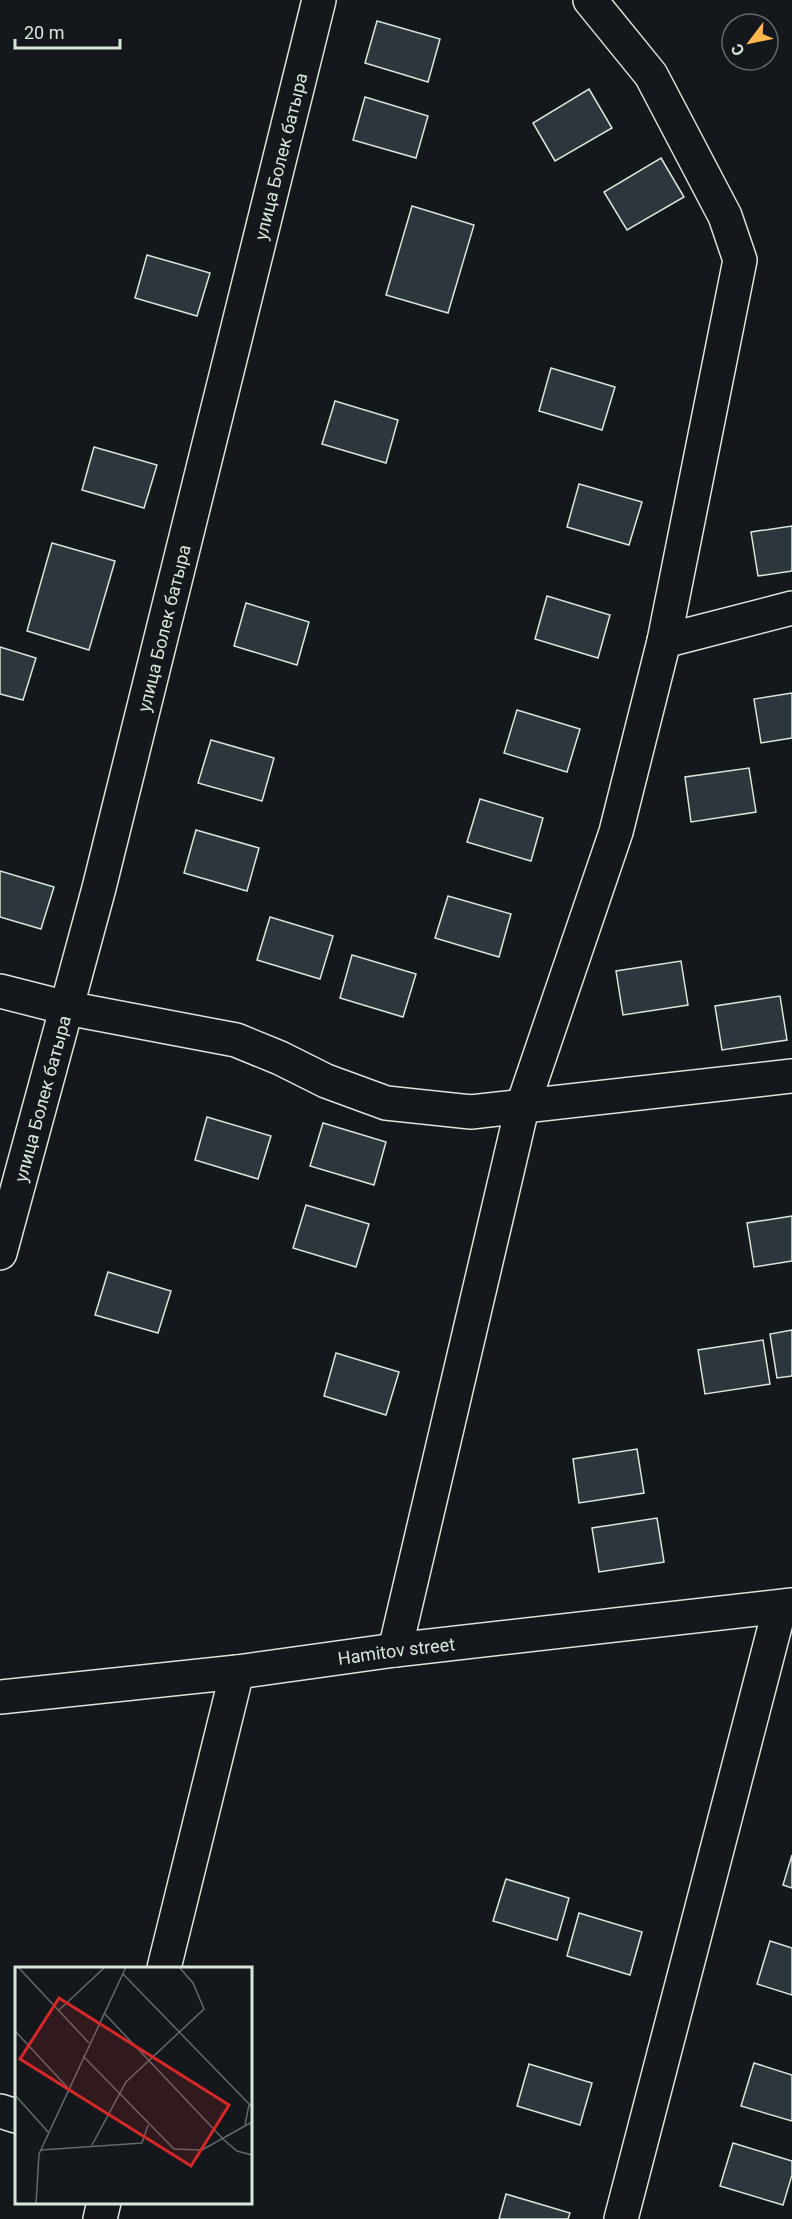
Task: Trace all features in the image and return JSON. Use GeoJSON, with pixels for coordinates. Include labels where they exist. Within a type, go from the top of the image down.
{"type":"FeatureCollection","features":[{"type":"Feature","properties":{"kind":"street","name":"улица Болек батыра"},"geometry":{"type":"LineString","coordinates":[[0,1253],[99,888],[319,0]]}},
{"type":"Feature","properties":{"kind":"street"},"geometry":{"type":"LineString","coordinates":[[395,1650],[522,1108],[616,832],[664,641],[740,260],[725,216],[651,75],[590,0]]}},
{"type":"Feature","properties":{"kind":"street"},"geometry":{"type":"LineString","coordinates":[[664,641],[792,608]]}},
{"type":"Feature","properties":{"kind":"street"},"geometry":{"type":"LineString","coordinates":[[0,992],[67,1008],[236,1040],[280,1058],[326,1082],[386,1102],[471,1112],[792,1076]]}},
{"type":"Feature","properties":{"kind":"street"},"geometry":{"type":"LineString","coordinates":[[621,2219],[786,1606]]}},
{"type":"Feature","properties":{"kind":"street","name":"Hamitov street"},"geometry":{"type":"LineString","coordinates":[[0,1697],[237,1672],[395,1650],[786,1606]]}},
{"type":"Feature","properties":{"kind":"street"},"geometry":{"type":"LineString","coordinates":[[164,1967],[237,1672]]}},
{"type":"Feature","properties":{"kind":"street"},"geometry":{"type":"LineString","coordinates":[[0,2111],[15,2116]]}},
{"type":"Feature","properties":{"kind":"street"},"geometry":{"type":"LineString","coordinates":[[100,2219],[104,2204]]}},
{"type":"Feature","properties":{"kind":"building"},"geometry":{"type":"Polygon","coordinates":[[[377,21],[440,39],[428,82],[365,63],[377,21]]]}},
{"type":"Feature","properties":{"kind":"building"},"geometry":{"type":"Polygon","coordinates":[[[589,89],[612,128],[555,161],[533,123],[589,89]]]}},
{"type":"Feature","properties":{"kind":"building"},"geometry":{"type":"Polygon","coordinates":[[[365,97],[428,116],[416,158],[353,140],[365,97]]]}},
{"type":"Feature","properties":{"kind":"building"},"geometry":{"type":"Polygon","coordinates":[[[661,158],[684,197],[627,230],[604,192],[661,158]]]}},
{"type":"Feature","properties":{"kind":"building"},"geometry":{"type":"Polygon","coordinates":[[[412,206],[474,225],[448,313],[386,295],[412,206]]]}},
{"type":"Feature","properties":{"kind":"building"},"geometry":{"type":"Polygon","coordinates":[[[147,255],[210,273],[197,316],[135,298],[147,255]]]}},
{"type":"Feature","properties":{"kind":"building"},"geometry":{"type":"Polygon","coordinates":[[[551,368],[615,387],[602,430],[539,411],[551,368]]]}},
{"type":"Feature","properties":{"kind":"building"},"geometry":{"type":"Polygon","coordinates":[[[335,401],[398,420],[386,463],[322,444],[335,401]]]}},
{"type":"Feature","properties":{"kind":"building"},"geometry":{"type":"Polygon","coordinates":[[[94,447],[157,465],[144,508],[82,490],[94,447]]]}},
{"type":"Feature","properties":{"kind":"building"},"geometry":{"type":"Polygon","coordinates":[[[579,484],[642,502],[629,545],[567,527],[579,484]]]}},
{"type":"Feature","properties":{"kind":"building"},"geometry":{"type":"Polygon","coordinates":[[[792,526],[792,571],[758,576],[751,532],[792,526]]]}},
{"type":"Feature","properties":{"kind":"building"},"geometry":{"type":"Polygon","coordinates":[[[52,543],[115,561],[89,650],[27,631],[52,543]]]}},
{"type":"Feature","properties":{"kind":"building"},"geometry":{"type":"Polygon","coordinates":[[[547,596],[610,615],[598,658],[535,639],[547,596]]]}},
{"type":"Feature","properties":{"kind":"building"},"geometry":{"type":"Polygon","coordinates":[[[246,603],[309,622],[297,665],[234,646],[246,603]]]}},
{"type":"Feature","properties":{"kind":"building"},"geometry":{"type":"Polygon","coordinates":[[[0,647],[36,658],[23,700],[0,694],[0,647]]]}},
{"type":"Feature","properties":{"kind":"building"},"geometry":{"type":"Polygon","coordinates":[[[792,693],[792,738],[761,743],[754,699],[792,693]]]}},
{"type":"Feature","properties":{"kind":"building"},"geometry":{"type":"Polygon","coordinates":[[[517,710],[580,729],[567,772],[504,753],[517,710]]]}},
{"type":"Feature","properties":{"kind":"building"},"geometry":{"type":"Polygon","coordinates":[[[211,740],[274,758],[262,801],[198,783],[211,740]]]}},
{"type":"Feature","properties":{"kind":"building"},"geometry":{"type":"Polygon","coordinates":[[[749,768],[756,812],[691,822],[685,777],[749,768]]]}},
{"type":"Feature","properties":{"kind":"building"},"geometry":{"type":"Polygon","coordinates":[[[480,799],[543,818],[531,861],[467,842],[480,799]]]}},
{"type":"Feature","properties":{"kind":"building"},"geometry":{"type":"Polygon","coordinates":[[[196,830],[259,848],[247,891],[184,873],[196,830]]]}},
{"type":"Feature","properties":{"kind":"building"},"geometry":{"type":"Polygon","coordinates":[[[0,871],[54,887],[41,929],[0,917],[0,871]]]}},
{"type":"Feature","properties":{"kind":"building"},"geometry":{"type":"Polygon","coordinates":[[[448,896],[511,914],[499,957],[435,938],[448,896]]]}},
{"type":"Feature","properties":{"kind":"building"},"geometry":{"type":"Polygon","coordinates":[[[270,917],[333,936],[320,979],[257,960],[270,917]]]}},
{"type":"Feature","properties":{"kind":"building"},"geometry":{"type":"Polygon","coordinates":[[[352,955],[416,974],[403,1017],[340,998],[352,955]]]}},
{"type":"Feature","properties":{"kind":"building"},"geometry":{"type":"Polygon","coordinates":[[[681,961],[688,1005],[623,1015],[616,971],[681,961]]]}},
{"type":"Feature","properties":{"kind":"building"},"geometry":{"type":"Polygon","coordinates":[[[780,996],[787,1040],[722,1050],[715,1006],[780,996]]]}},
{"type":"Feature","properties":{"kind":"building"},"geometry":{"type":"Polygon","coordinates":[[[207,1117],[271,1136],[258,1179],[195,1160],[207,1117]]]}},
{"type":"Feature","properties":{"kind":"building"},"geometry":{"type":"Polygon","coordinates":[[[323,1123],[386,1142],[374,1185],[310,1166],[323,1123]]]}},
{"type":"Feature","properties":{"kind":"building"},"geometry":{"type":"Polygon","coordinates":[[[306,1205],[369,1224],[356,1267],[293,1248],[306,1205]]]}},
{"type":"Feature","properties":{"kind":"building"},"geometry":{"type":"Polygon","coordinates":[[[792,1216],[792,1261],[754,1267],[747,1223],[792,1216]]]}},
{"type":"Feature","properties":{"kind":"building"},"geometry":{"type":"Polygon","coordinates":[[[108,1272],[171,1291],[158,1333],[95,1315],[108,1272]]]}},
{"type":"Feature","properties":{"kind":"building"},"geometry":{"type":"Polygon","coordinates":[[[792,1330],[792,1376],[777,1378],[770,1334],[792,1330]]]}},
{"type":"Feature","properties":{"kind":"building"},"geometry":{"type":"Polygon","coordinates":[[[763,1340],[770,1384],[705,1394],[698,1350],[763,1340]]]}},
{"type":"Feature","properties":{"kind":"building"},"geometry":{"type":"Polygon","coordinates":[[[336,1353],[399,1372],[386,1415],[324,1396],[336,1353]]]}},
{"type":"Feature","properties":{"kind":"building"},"geometry":{"type":"Polygon","coordinates":[[[637,1449],[644,1493],[579,1503],[573,1459],[637,1449]]]}},
{"type":"Feature","properties":{"kind":"building"},"geometry":{"type":"Polygon","coordinates":[[[657,1518],[664,1562],[599,1572],[592,1528],[657,1518]]]}},
{"type":"Feature","properties":{"kind":"building"},"geometry":{"type":"Polygon","coordinates":[[[792,1855],[792,1888],[783,1885],[792,1855]]]}},
{"type":"Feature","properties":{"kind":"building"},"geometry":{"type":"Polygon","coordinates":[[[506,1879],[569,1898],[557,1940],[493,1921],[506,1879]]]}},
{"type":"Feature","properties":{"kind":"building"},"geometry":{"type":"Polygon","coordinates":[[[579,1913],[642,1932],[630,1975],[567,1956],[579,1913]]]}},
{"type":"Feature","properties":{"kind":"building"},"geometry":{"type":"Polygon","coordinates":[[[770,1941],[792,1948],[792,1995],[757,1984],[770,1941]]]}},
{"type":"Feature","properties":{"kind":"building"},"geometry":{"type":"Polygon","coordinates":[[[754,2063],[792,2075],[792,2121],[741,2106],[754,2063]]]}},
{"type":"Feature","properties":{"kind":"building"},"geometry":{"type":"Polygon","coordinates":[[[529,2064],[592,2083],[580,2125],[517,2106],[529,2064]]]}},
{"type":"Feature","properties":{"kind":"building"},"geometry":{"type":"Polygon","coordinates":[[[733,2143],[792,2161],[792,2175],[783,2205],[720,2186],[733,2143]]]}},
{"type":"Feature","properties":{"kind":"building"},"geometry":{"type":"Polygon","coordinates":[[[506,2194],[570,2213],[568,2219],[499,2219],[506,2194]]]}}]}
